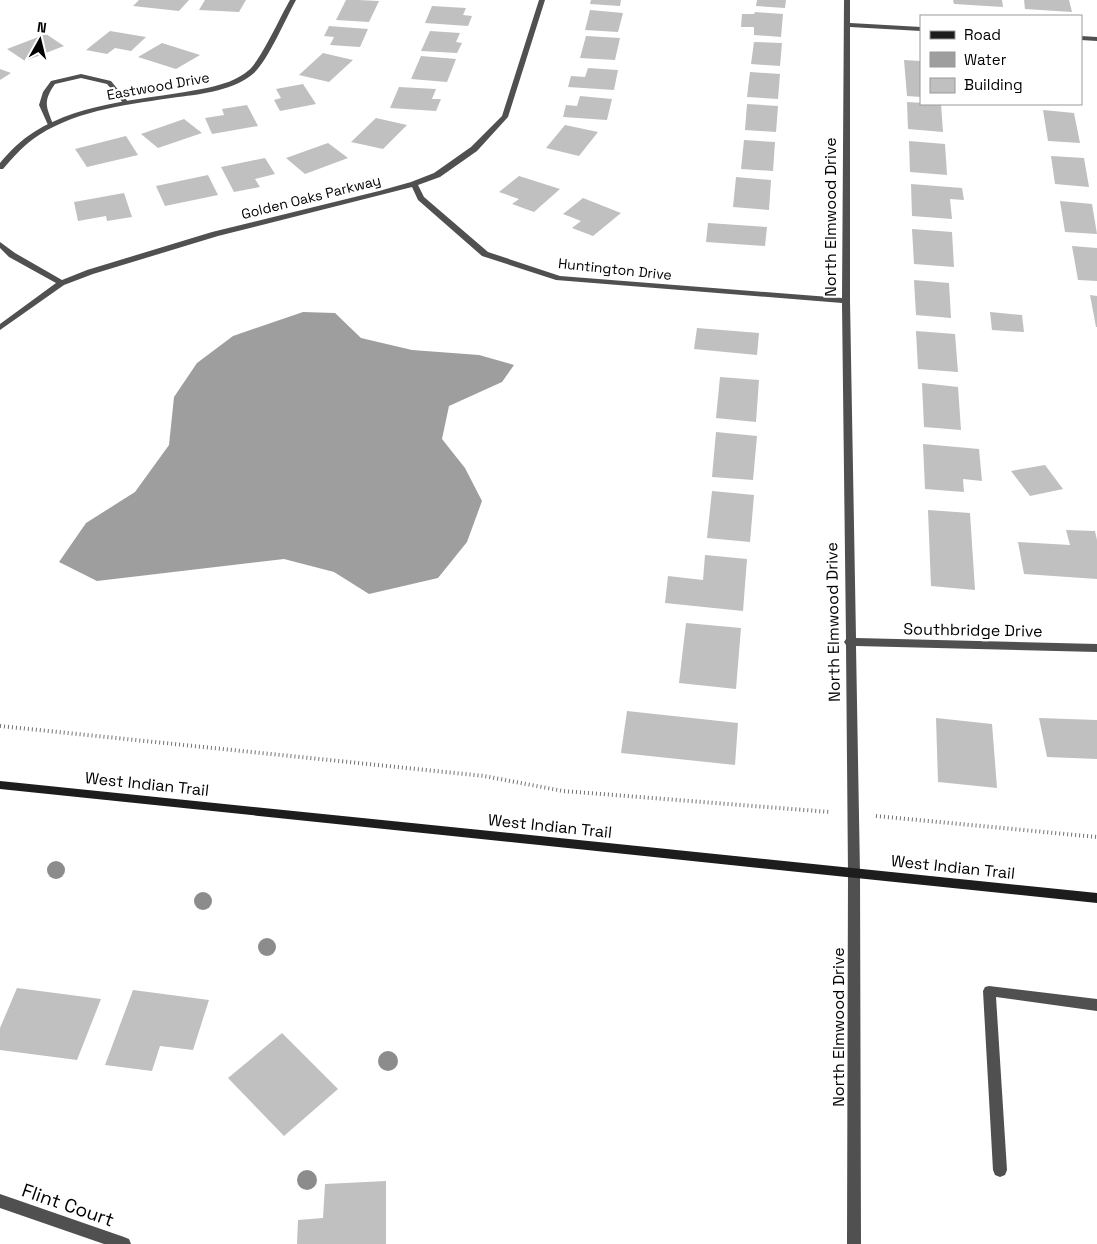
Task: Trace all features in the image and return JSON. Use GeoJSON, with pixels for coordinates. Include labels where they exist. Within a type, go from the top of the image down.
{"type":"FeatureCollection","features":[{"type":"Feature","properties":{"kind":"main road","name":"West Indian Trail"},"geometry":{"type":"LineString","coordinates":[[0,785],[1097,898]]}},
{"type":"Feature","properties":{"kind":"street","name":"Eastwood Drive"},"geometry":{"type":"LineString","coordinates":[[0,167],[11,152],[50,124],[80,114],[126,103],[214,90],[252,72],[293,0]]}},
{"type":"Feature","properties":{"kind":"street","name":"Golden Oaks Parkway"},"geometry":{"type":"LineString","coordinates":[[0,328],[61,284],[90,272],[215,234],[414,184],[436,175],[474,149],[505,117],[542,0]]}},
{"type":"Feature","properties":{"kind":"street","name":"North Elmwood Drive"},"geometry":{"type":"LineString","coordinates":[[847,0],[846,302],[849,642],[854,873],[854,1244]]}},
{"type":"Feature","properties":{"kind":"street"},"geometry":{"type":"LineString","coordinates":[[848,25],[920,29]]}},
{"type":"Feature","properties":{"kind":"street"},"geometry":{"type":"LineString","coordinates":[[1082,38],[1097,38]]}},
{"type":"Feature","properties":{"kind":"street"},"geometry":{"type":"LineString","coordinates":[[50,124],[42,105],[46,92],[53,82],[81,76],[108,82],[126,103]]}},
{"type":"Feature","properties":{"kind":"street","name":"Huntington Drive"},"geometry":{"type":"LineString","coordinates":[[414,184],[421,198],[485,254],[559,278],[846,302]]}},
{"type":"Feature","properties":{"kind":"street"},"geometry":{"type":"LineString","coordinates":[[0,244],[12,255],[61,284]]}},
{"type":"Feature","properties":{"kind":"street","name":"Southbridge Drive"},"geometry":{"type":"LineString","coordinates":[[849,642],[1097,648]]}},
{"type":"Feature","properties":{"kind":"street"},"geometry":{"type":"LineString","coordinates":[[1000,1170],[989,991],[1097,1004]]}},
{"type":"Feature","properties":{"kind":"street","name":"Flint Court"},"geometry":{"type":"LineString","coordinates":[[0,1200],[124,1244]]}},
{"type":"Feature","properties":{"kind":"path"},"geometry":{"type":"LineString","coordinates":[[0,726],[484,776],[563,791],[801,810]]}},
{"type":"Feature","properties":{"kind":"path"},"geometry":{"type":"LineString","coordinates":[[911,818],[1097,837]]}},
{"type":"Feature","properties":{"kind":"water"},"geometry":{"type":"Polygon","coordinates":[[[303,312],[335,313],[361,338],[412,350],[479,355],[514,365],[502,382],[449,406],[442,439],[465,468],[482,501],[467,542],[438,578],[369,594],[334,572],[284,559],[97,581],[59,562],[86,523],[135,492],[169,445],[174,397],[197,363],[233,336],[303,312]]]}},
{"type":"Feature","properties":{"kind":"building"},"geometry":{"type":"Polygon","coordinates":[[[139,0],[189,0],[179,11],[133,6],[139,0]]]}},
{"type":"Feature","properties":{"kind":"building"},"geometry":{"type":"Polygon","coordinates":[[[205,0],[246,0],[239,12],[199,10],[205,0]]]}},
{"type":"Feature","properties":{"kind":"building"},"geometry":{"type":"Polygon","coordinates":[[[346,0],[379,1],[369,22],[336,20],[346,0]]]}},
{"type":"Feature","properties":{"kind":"building"},"geometry":{"type":"Polygon","coordinates":[[[591,0],[621,0],[620,6],[590,4],[591,0]]]}},
{"type":"Feature","properties":{"kind":"building"},"geometry":{"type":"Polygon","coordinates":[[[757,0],[786,0],[785,8],[756,6],[757,0]]]}},
{"type":"Feature","properties":{"kind":"building"},"geometry":{"type":"Polygon","coordinates":[[[953,0],[1002,0],[1003,7],[954,4],[953,0]]]}},
{"type":"Feature","properties":{"kind":"building"},"geometry":{"type":"Polygon","coordinates":[[[1024,0],[1069,0],[1072,12],[1025,9],[1024,0]]]}},
{"type":"Feature","properties":{"kind":"building"},"geometry":{"type":"Polygon","coordinates":[[[432,6],[466,8],[463,15],[472,16],[468,26],[425,23],[432,6]]]}},
{"type":"Feature","properties":{"kind":"building"},"geometry":{"type":"Polygon","coordinates":[[[590,10],[623,13],[618,32],[585,30],[590,10]]]}},
{"type":"Feature","properties":{"kind":"building"},"geometry":{"type":"Polygon","coordinates":[[[755,12],[783,14],[781,37],[754,35],[754,27],[741,27],[742,14],[754,14],[755,12]]]}},
{"type":"Feature","properties":{"kind":"building"},"geometry":{"type":"Polygon","coordinates":[[[329,26],[368,29],[360,47],[330,45],[334,37],[324,36],[329,26]]]}},
{"type":"Feature","properties":{"kind":"building"},"geometry":{"type":"Polygon","coordinates":[[[110,31],[146,37],[131,51],[115,48],[107,54],[86,50],[110,31]]]}},
{"type":"Feature","properties":{"kind":"building"},"geometry":{"type":"Polygon","coordinates":[[[430,31],[460,33],[456,42],[462,43],[457,53],[421,51],[430,31]]]}},
{"type":"Feature","properties":{"kind":"building"},"geometry":{"type":"Polygon","coordinates":[[[46,34],[64,46],[25,61],[7,49],[46,34]]]}},
{"type":"Feature","properties":{"kind":"building"},"geometry":{"type":"Polygon","coordinates":[[[586,36],[620,38],[615,60],[580,58],[586,36]]]}},
{"type":"Feature","properties":{"kind":"building"},"geometry":{"type":"Polygon","coordinates":[[[754,42],[782,43],[780,66],[751,64],[754,42]]]}},
{"type":"Feature","properties":{"kind":"building"},"geometry":{"type":"Polygon","coordinates":[[[162,43],[200,55],[176,69],[138,57],[162,43]]]}},
{"type":"Feature","properties":{"kind":"building"},"geometry":{"type":"Polygon","coordinates":[[[323,53],[353,60],[329,82],[299,75],[323,53]]]}},
{"type":"Feature","properties":{"kind":"building"},"geometry":{"type":"Polygon","coordinates":[[[421,56],[456,59],[447,82],[411,79],[421,56]]]}},
{"type":"Feature","properties":{"kind":"building"},"geometry":{"type":"Polygon","coordinates":[[[904,60],[920,61],[920,97],[907,96],[904,60]]]}},
{"type":"Feature","properties":{"kind":"building"},"geometry":{"type":"Polygon","coordinates":[[[588,68],[618,70],[614,90],[568,87],[571,76],[585,77],[588,68]]]}},
{"type":"Feature","properties":{"kind":"building"},"geometry":{"type":"Polygon","coordinates":[[[0,69],[11,73],[0,80],[0,69]]]}},
{"type":"Feature","properties":{"kind":"building"},"geometry":{"type":"Polygon","coordinates":[[[750,72],[780,74],[778,99],[747,97],[750,72]]]}},
{"type":"Feature","properties":{"kind":"building"},"geometry":{"type":"Polygon","coordinates":[[[303,84],[316,104],[280,111],[274,100],[281,98],[276,89],[303,84]]]}},
{"type":"Feature","properties":{"kind":"building"},"geometry":{"type":"Polygon","coordinates":[[[399,87],[436,89],[432,99],[441,99],[436,111],[390,108],[399,87]]]}},
{"type":"Feature","properties":{"kind":"building"},"geometry":{"type":"Polygon","coordinates":[[[580,96],[612,99],[607,120],[563,117],[566,105],[577,106],[580,96]]]}},
{"type":"Feature","properties":{"kind":"building"},"geometry":{"type":"Polygon","coordinates":[[[907,102],[920,103],[920,105],[941,105],[943,132],[908,129],[907,102]]]}},
{"type":"Feature","properties":{"kind":"building"},"geometry":{"type":"Polygon","coordinates":[[[747,104],[778,106],[776,132],[745,130],[747,104]]]}},
{"type":"Feature","properties":{"kind":"building"},"geometry":{"type":"Polygon","coordinates":[[[247,105],[258,126],[212,134],[205,118],[224,115],[222,109],[247,105]]]}},
{"type":"Feature","properties":{"kind":"building"},"geometry":{"type":"Polygon","coordinates":[[[1043,110],[1074,113],[1080,143],[1048,141],[1043,110]]]}},
{"type":"Feature","properties":{"kind":"building"},"geometry":{"type":"Polygon","coordinates":[[[376,118],[407,125],[383,149],[351,142],[376,118]]]}},
{"type":"Feature","properties":{"kind":"building"},"geometry":{"type":"Polygon","coordinates":[[[184,119],[202,133],[158,148],[141,134],[184,119]]]}},
{"type":"Feature","properties":{"kind":"building"},"geometry":{"type":"Polygon","coordinates":[[[565,125],[598,132],[579,156],[546,148],[565,125]]]}},
{"type":"Feature","properties":{"kind":"building"},"geometry":{"type":"Polygon","coordinates":[[[126,136],[138,155],[87,167],[75,149],[126,136]]]}},
{"type":"Feature","properties":{"kind":"building"},"geometry":{"type":"Polygon","coordinates":[[[744,140],[775,142],[773,171],[741,169],[744,140]]]}},
{"type":"Feature","properties":{"kind":"building"},"geometry":{"type":"Polygon","coordinates":[[[909,141],[945,144],[947,175],[910,172],[909,141]]]}},
{"type":"Feature","properties":{"kind":"building"},"geometry":{"type":"Polygon","coordinates":[[[328,143],[348,158],[305,174],[286,158],[328,143]]]}},
{"type":"Feature","properties":{"kind":"building"},"geometry":{"type":"Polygon","coordinates":[[[1051,156],[1084,158],[1089,187],[1055,184],[1051,156]]]}},
{"type":"Feature","properties":{"kind":"building"},"geometry":{"type":"Polygon","coordinates":[[[265,158],[275,174],[255,179],[260,187],[234,192],[221,167],[265,158]]]}},
{"type":"Feature","properties":{"kind":"building"},"geometry":{"type":"Polygon","coordinates":[[[208,175],[218,195],[165,206],[156,186],[208,175]]]}},
{"type":"Feature","properties":{"kind":"building"},"geometry":{"type":"Polygon","coordinates":[[[519,176],[560,189],[534,212],[512,204],[519,199],[499,192],[519,176]]]}},
{"type":"Feature","properties":{"kind":"building"},"geometry":{"type":"Polygon","coordinates":[[[736,177],[771,180],[769,210],[733,207],[736,177]]]}},
{"type":"Feature","properties":{"kind":"building"},"geometry":{"type":"Polygon","coordinates":[[[911,184],[962,188],[964,200],[950,199],[952,219],[912,216],[911,184]]]}},
{"type":"Feature","properties":{"kind":"building"},"geometry":{"type":"Polygon","coordinates":[[[124,193],[132,217],[107,221],[106,216],[78,221],[74,202],[124,193]]]}},
{"type":"Feature","properties":{"kind":"building"},"geometry":{"type":"Polygon","coordinates":[[[583,198],[621,213],[593,236],[572,228],[581,221],[563,214],[583,198]]]}},
{"type":"Feature","properties":{"kind":"building"},"geometry":{"type":"Polygon","coordinates":[[[1060,201],[1092,204],[1097,234],[1065,232],[1060,201]]]}},
{"type":"Feature","properties":{"kind":"building"},"geometry":{"type":"Polygon","coordinates":[[[708,223],[767,227],[765,246],[706,242],[708,223]]]}},
{"type":"Feature","properties":{"kind":"building"},"geometry":{"type":"Polygon","coordinates":[[[912,229],[952,232],[954,267],[914,264],[912,229]]]}},
{"type":"Feature","properties":{"kind":"building"},"geometry":{"type":"Polygon","coordinates":[[[1072,246],[1097,248],[1097,281],[1078,280],[1072,246]]]}},
{"type":"Feature","properties":{"kind":"building"},"geometry":{"type":"Polygon","coordinates":[[[914,280],[949,283],[951,318],[916,315],[914,280]]]}},
{"type":"Feature","properties":{"kind":"building"},"geometry":{"type":"Polygon","coordinates":[[[1090,295],[1097,296],[1097,327],[1096,327],[1090,295]]]}},
{"type":"Feature","properties":{"kind":"building"},"geometry":{"type":"Polygon","coordinates":[[[990,312],[1022,315],[1024,332],[992,330],[990,312]]]}},
{"type":"Feature","properties":{"kind":"building"},"geometry":{"type":"Polygon","coordinates":[[[697,328],[759,333],[757,355],[694,349],[697,328]]]}},
{"type":"Feature","properties":{"kind":"building"},"geometry":{"type":"Polygon","coordinates":[[[916,331],[955,334],[958,372],[918,369],[916,331]]]}},
{"type":"Feature","properties":{"kind":"building"},"geometry":{"type":"Polygon","coordinates":[[[720,377],[759,380],[756,422],[716,418],[720,377]]]}},
{"type":"Feature","properties":{"kind":"building"},"geometry":{"type":"Polygon","coordinates":[[[922,383],[958,387],[961,430],[924,427],[922,383]]]}},
{"type":"Feature","properties":{"kind":"building"},"geometry":{"type":"Polygon","coordinates":[[[716,432],[757,436],[753,480],[712,477],[716,432]]]}},
{"type":"Feature","properties":{"kind":"building"},"geometry":{"type":"Polygon","coordinates":[[[923,444],[979,449],[982,481],[963,479],[964,492],[925,489],[923,444]]]}},
{"type":"Feature","properties":{"kind":"building"},"geometry":{"type":"Polygon","coordinates":[[[1045,465],[1063,489],[1030,496],[1011,471],[1045,465]]]}},
{"type":"Feature","properties":{"kind":"building"},"geometry":{"type":"Polygon","coordinates":[[[712,491],[754,495],[750,542],[707,538],[712,491]]]}},
{"type":"Feature","properties":{"kind":"building"},"geometry":{"type":"Polygon","coordinates":[[[928,510],[970,513],[975,590],[931,586],[928,510]]]}},
{"type":"Feature","properties":{"kind":"building"},"geometry":{"type":"Polygon","coordinates":[[[1066,530],[1095,531],[1097,540],[1097,579],[1024,574],[1018,542],[1070,545],[1066,530]]]}},
{"type":"Feature","properties":{"kind":"building"},"geometry":{"type":"Polygon","coordinates":[[[705,555],[747,559],[743,611],[665,603],[668,576],[703,580],[705,555]]]}},
{"type":"Feature","properties":{"kind":"building"},"geometry":{"type":"Polygon","coordinates":[[[686,623],[741,628],[736,689],[679,683],[686,623]]]}},
{"type":"Feature","properties":{"kind":"building"},"geometry":{"type":"Polygon","coordinates":[[[627,711],[738,723],[735,765],[621,753],[627,711]]]}},
{"type":"Feature","properties":{"kind":"building"},"geometry":{"type":"Polygon","coordinates":[[[936,718],[992,724],[997,788],[938,782],[936,718]]]}},
{"type":"Feature","properties":{"kind":"building"},"geometry":{"type":"Polygon","coordinates":[[[1039,718],[1097,720],[1097,759],[1047,757],[1039,718]]]}},
{"type":"Feature","properties":{"kind":"building"},"geometry":{"type":"Polygon","coordinates":[[[17,988],[101,999],[77,1060],[0,1050],[0,1028],[17,988]]]}},
{"type":"Feature","properties":{"kind":"building"},"geometry":{"type":"Polygon","coordinates":[[[133,990],[209,1000],[193,1050],[160,1046],[152,1071],[105,1065],[133,990]]]}},
{"type":"Feature","properties":{"kind":"building"},"geometry":{"type":"Polygon","coordinates":[[[282,1033],[338,1089],[284,1136],[228,1078],[282,1033]]]}},
{"type":"Feature","properties":{"kind":"building"},"geometry":{"type":"Polygon","coordinates":[[[386,1181],[386,1244],[297,1244],[298,1220],[323,1218],[325,1184],[386,1181]]]}}]}
